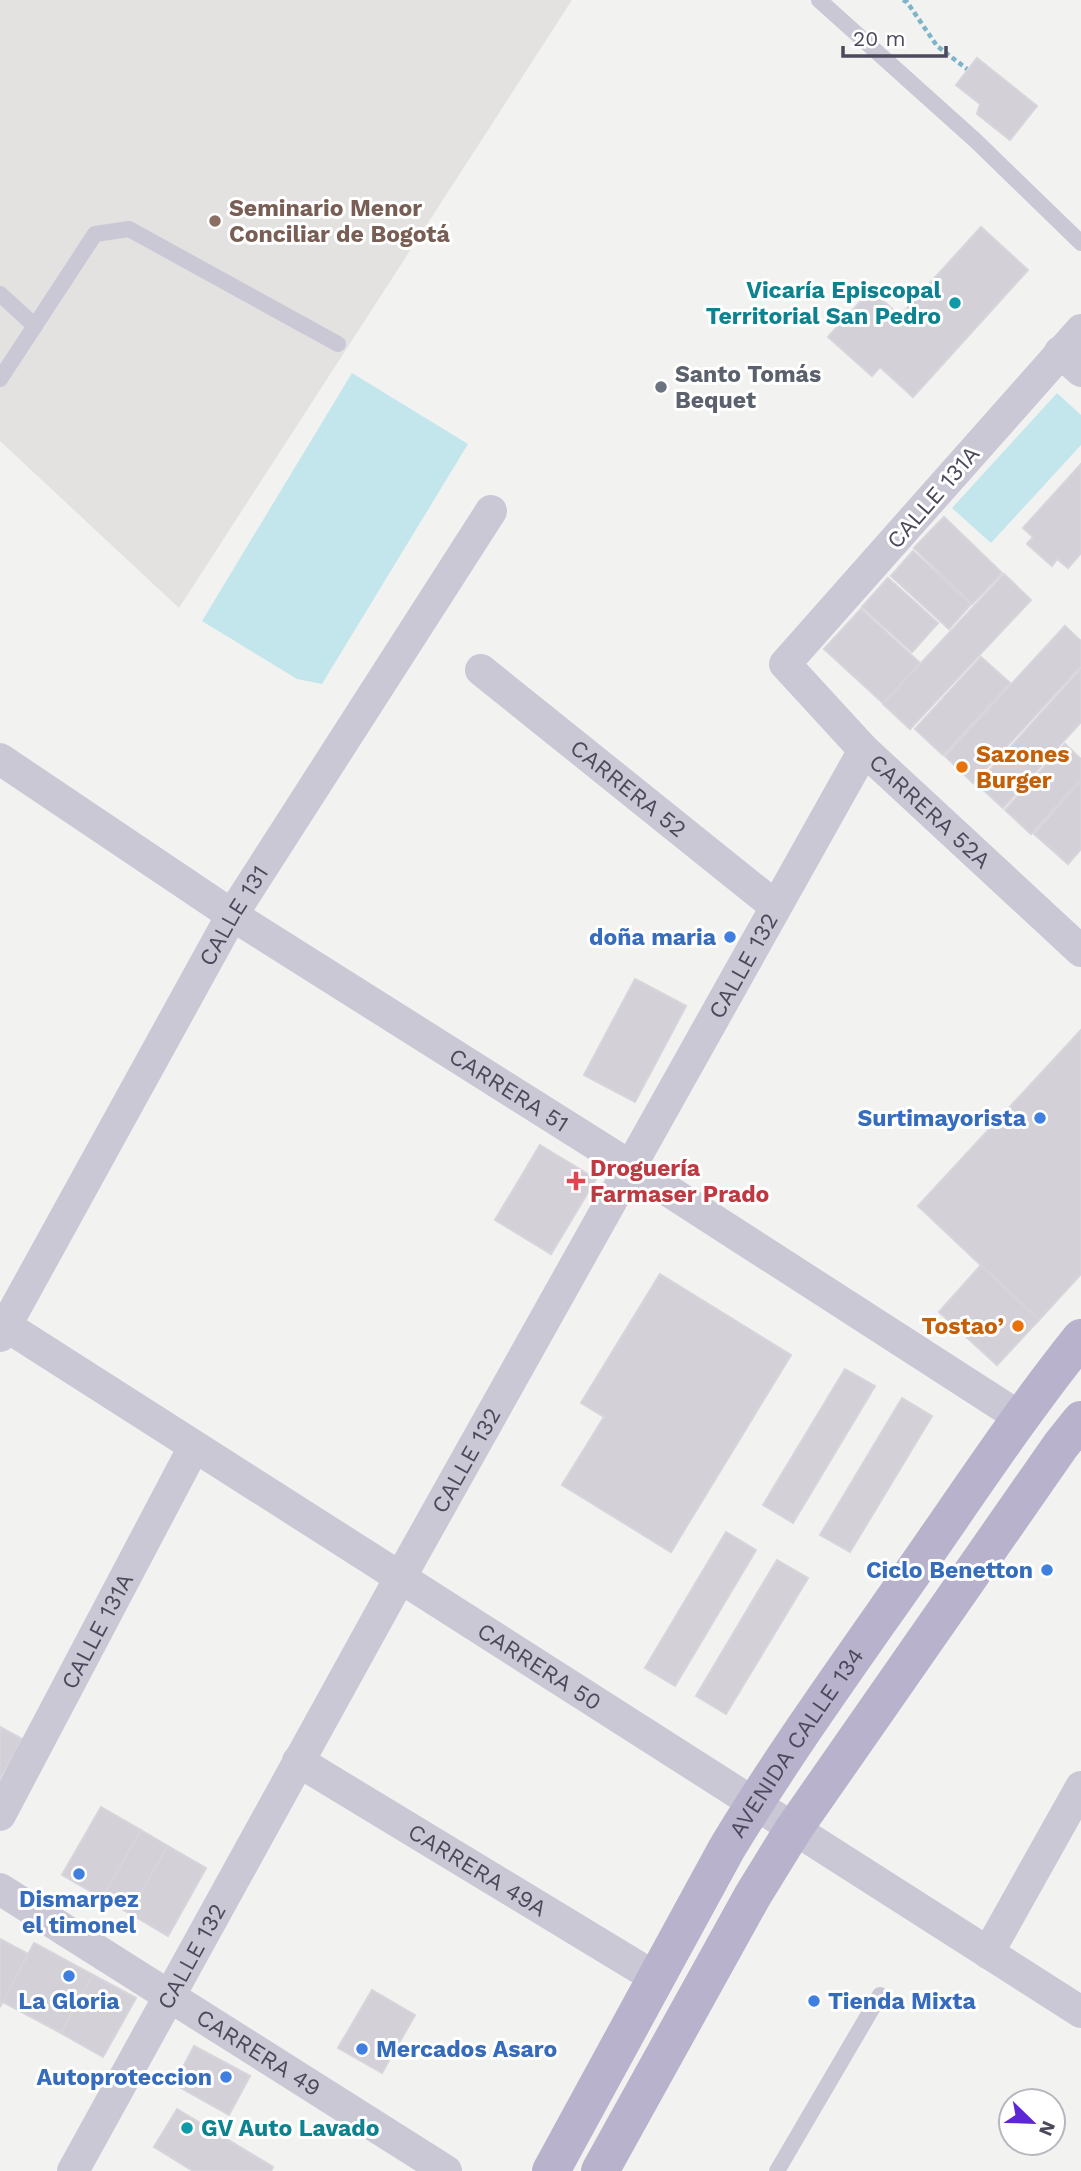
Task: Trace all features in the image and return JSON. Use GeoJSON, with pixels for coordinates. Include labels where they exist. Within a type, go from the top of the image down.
{"type":"FeatureCollection","features":[{"type":"Feature","properties":{"kind":"main road","name":"AVENIDA CALLE 134"},"geometry":{"type":"LineString","coordinates":[[551,2171],[727,1848],[754,1804],[791,1746],[1021,1418],[1081,1338]]}},
{"type":"Feature","properties":{"kind":"main road","name":"AVENIDA CALLE 134"},"geometry":{"type":"LineString","coordinates":[[600,2171],[753,1895],[793,1830],[1074,1441]]}},
{"type":"Feature","properties":{"kind":"street","name":"CALLE 131A"},"geometry":{"type":"LineString","coordinates":[[785,664],[1074,351]]}},
{"type":"Feature","properties":{"kind":"street","name":"CALLE 131"},"geometry":{"type":"LineString","coordinates":[[2,1328],[232,915],[491,511]]}},
{"type":"Feature","properties":{"kind":"street","name":"CARRERA 52A"},"geometry":{"type":"LineString","coordinates":[[785,664],[864,750],[1081,951]]}},
{"type":"Feature","properties":{"kind":"street","name":"CARRERA 52"},"geometry":{"type":"LineString","coordinates":[[481,670],[775,906]]}},
{"type":"Feature","properties":{"kind":"street","name":"CALLE 132"},"geometry":{"type":"LineString","coordinates":[[73,2171],[629,1166],[864,750]]}},
{"type":"Feature","properties":{"kind":"street","name":"CARRERA 51"},"geometry":{"type":"LineString","coordinates":[[0,759],[232,915],[1021,1418]]}},
{"type":"Feature","properties":{"kind":"street","name":"CARRERA 50"},"geometry":{"type":"LineString","coordinates":[[2,1328],[194,1447],[1081,2012]]}},
{"type":"Feature","properties":{"kind":"street","name":"CALLE 131A"},"geometry":{"type":"LineString","coordinates":[[0,1815],[194,1447]]}},
{"type":"Feature","properties":{"kind":"street","name":"CARRERA 49A"},"geometry":{"type":"LineString","coordinates":[[298,1761],[656,1978]]}},
{"type":"Feature","properties":{"kind":"street"},"geometry":{"type":"LineString","coordinates":[[988,1953],[1081,1787]]}},
{"type":"Feature","properties":{"kind":"street","name":"CARRERA 49"},"geometry":{"type":"LineString","coordinates":[[0,1889],[437,2169]]}},
{"type":"Feature","properties":{"kind":"lane"},"geometry":{"type":"LineString","coordinates":[[819,0],[976,141],[1081,243]]}},
{"type":"Feature","properties":{"kind":"lane"},"geometry":{"type":"LineString","coordinates":[[0,379],[95,234],[129,229],[338,344]]}},
{"type":"Feature","properties":{"kind":"lane"},"geometry":{"type":"LineString","coordinates":[[0,294],[34,326]]}},
{"type":"Feature","properties":{"kind":"lane"},"geometry":{"type":"LineString","coordinates":[[777,2171],[880,1995]]}},
{"type":"Feature","properties":{"kind":"path"},"geometry":{"type":"LineString","coordinates":[[903,0],[937,46],[967,69]]}},
{"type":"Feature","properties":{"kind":"shaded area","name":"Seminario Menor Conciliar de Bogotá"},"geometry":{"type":"Polygon","coordinates":[[[0,0],[572,0],[179,608],[0,441],[0,0]]]}},
{"type":"Feature","properties":{"kind":"shaded area"},"geometry":{"type":"Polygon","coordinates":[[[352,373],[468,444],[322,684],[297,679],[202,621],[352,373]]]}},
{"type":"Feature","properties":{"kind":"shaded area"},"geometry":{"type":"Polygon","coordinates":[[[1057,393],[1081,415],[1081,445],[991,543],[952,508],[1057,393]]]}},
{"type":"Feature","properties":{"kind":"building"},"geometry":{"type":"Polygon","coordinates":[[[977,58],[1037,106],[1010,140],[977,114],[980,104],[956,85],[977,58]]]}},
{"type":"Feature","properties":{"kind":"building","name":"Vicaría Episcopal Territorial San Pedro"},"geometry":{"type":"Polygon","coordinates":[[[981,227],[1028,270],[913,397],[880,367],[872,376],[828,337],[871,290],[900,316],[981,227]]]}},
{"type":"Feature","properties":{"kind":"building"},"geometry":{"type":"Polygon","coordinates":[[[1081,464],[1081,553],[1068,568],[1057,559],[1052,566],[1027,544],[1033,537],[1023,528],[1081,464]]]}},
{"type":"Feature","properties":{"kind":"building"},"geometry":{"type":"Polygon","coordinates":[[[944,517],[1002,573],[972,604],[914,548],[944,517]]]}},
{"type":"Feature","properties":{"kind":"building"},"geometry":{"type":"Polygon","coordinates":[[[913,551],[971,604],[949,629],[891,576],[913,551]]]}},
{"type":"Feature","properties":{"kind":"building"},"geometry":{"type":"Polygon","coordinates":[[[1004,574],[1031,600],[910,729],[883,704],[1004,574]]]}},
{"type":"Feature","properties":{"kind":"building"},"geometry":{"type":"Polygon","coordinates":[[[888,578],[938,623],[912,652],[862,607],[888,578]]]}},
{"type":"Feature","properties":{"kind":"building"},"geometry":{"type":"Polygon","coordinates":[[[861,609],[920,663],[883,703],[824,649],[861,609]]]}},
{"type":"Feature","properties":{"kind":"building"},"geometry":{"type":"Polygon","coordinates":[[[1065,626],[1081,641],[1081,666],[973,783],[945,756],[1065,626]]]}},
{"type":"Feature","properties":{"kind":"building"},"geometry":{"type":"Polygon","coordinates":[[[981,657],[1010,683],[943,755],[915,729],[981,657]]]}},
{"type":"Feature","properties":{"kind":"building"},"geometry":{"type":"Polygon","coordinates":[[[1081,669],[1081,722],[1003,808],[977,784],[1081,669]]]}},
{"type":"Feature","properties":{"kind":"building"},"geometry":{"type":"Polygon","coordinates":[[[1065,744],[1081,759],[1081,779],[1031,834],[1005,810],[1065,744]]]}},
{"type":"Feature","properties":{"kind":"building"},"geometry":{"type":"Polygon","coordinates":[[[1081,781],[1081,849],[1068,864],[1034,834],[1081,781]]]}},
{"type":"Feature","properties":{"kind":"building"},"geometry":{"type":"Polygon","coordinates":[[[635,979],[686,1006],[635,1102],[584,1075],[635,979]]]}},
{"type":"Feature","properties":{"kind":"building","name":"Surtimayorista"},"geometry":{"type":"Polygon","coordinates":[[[1081,1030],[1081,1274],[1039,1320],[918,1206],[1081,1030]]]}},
{"type":"Feature","properties":{"kind":"building"},"geometry":{"type":"Polygon","coordinates":[[[540,1145],[596,1179],[551,1254],[495,1220],[540,1145]]]}},
{"type":"Feature","properties":{"kind":"building"},"geometry":{"type":"Polygon","coordinates":[[[981,1265],[1039,1320],[997,1365],[939,1312],[981,1265]]]}},
{"type":"Feature","properties":{"kind":"building"},"geometry":{"type":"Polygon","coordinates":[[[660,1274],[791,1355],[671,1552],[562,1485],[604,1417],[581,1403],[660,1274]]]}},
{"type":"Feature","properties":{"kind":"building"},"geometry":{"type":"Polygon","coordinates":[[[845,1369],[875,1386],[793,1523],[763,1505],[845,1369]]]}},
{"type":"Feature","properties":{"kind":"building"},"geometry":{"type":"Polygon","coordinates":[[[902,1398],[932,1416],[850,1552],[820,1535],[902,1398]]]}},
{"type":"Feature","properties":{"kind":"building"},"geometry":{"type":"Polygon","coordinates":[[[726,1532],[756,1550],[675,1686],[645,1668],[726,1532]]]}},
{"type":"Feature","properties":{"kind":"building"},"geometry":{"type":"Polygon","coordinates":[[[777,1560],[808,1578],[726,1714],[696,1696],[777,1560]]]}},
{"type":"Feature","properties":{"kind":"building"},"geometry":{"type":"Polygon","coordinates":[[[0,1727],[22,1739],[0,1778],[0,1727]]]}},
{"type":"Feature","properties":{"kind":"building"},"geometry":{"type":"Polygon","coordinates":[[[101,1807],[141,1830],[102,1898],[62,1875],[101,1807]]]}},
{"type":"Feature","properties":{"kind":"building"},"geometry":{"type":"Polygon","coordinates":[[[141,1830],[168,1846],[129,1913],[102,1898],[141,1830]]]}},
{"type":"Feature","properties":{"kind":"building"},"geometry":{"type":"Polygon","coordinates":[[[168,1846],[206,1868],[168,1936],[129,1913],[168,1846]]]}},
{"type":"Feature","properties":{"kind":"building"},"geometry":{"type":"Polygon","coordinates":[[[0,1939],[28,1954],[0,2007],[0,1939]]]}},
{"type":"Feature","properties":{"kind":"building"},"geometry":{"type":"Polygon","coordinates":[[[34,1943],[93,1975],[61,2033],[3,2002],[34,1943]]]}},
{"type":"Feature","properties":{"kind":"building"},"geometry":{"type":"Polygon","coordinates":[[[93,1975],[136,1998],[103,2057],[61,2033],[93,1975]]]}},
{"type":"Feature","properties":{"kind":"building"},"geometry":{"type":"Polygon","coordinates":[[[372,1990],[415,2015],[382,2073],[338,2048],[372,1990]]]}},
{"type":"Feature","properties":{"kind":"building"},"geometry":{"type":"Polygon","coordinates":[[[194,2046],[250,2076],[229,2115],[174,2084],[194,2046]]]}},
{"type":"Feature","properties":{"kind":"building","name":"GV Auto Lavado"},"geometry":{"type":"Polygon","coordinates":[[[177,2109],[273,2167],[271,2171],[193,2171],[154,2147],[177,2109]]]}},
{"type":"Feature","properties":{"kind":"place","name":"Seminario Menor Conciliar de Bogotá"},"geometry":{"type":"Point","coordinates":[215,221]}},
{"type":"Feature","properties":{"kind":"place","name":"Vicaría Episcopal Territorial San Pedro"},"geometry":{"type":"Point","coordinates":[955,303]}},
{"type":"Feature","properties":{"kind":"place","name":"Santo Tomás Bequet"},"geometry":{"type":"Point","coordinates":[661,387]}},
{"type":"Feature","properties":{"kind":"place","name":"Sazones Burger"},"geometry":{"type":"Point","coordinates":[962,767]}},
{"type":"Feature","properties":{"kind":"place","name":"doña maria"},"geometry":{"type":"Point","coordinates":[730,937]}},
{"type":"Feature","properties":{"kind":"place","name":"Surtimayorista"},"geometry":{"type":"Point","coordinates":[1040,1118]}},
{"type":"Feature","properties":{"kind":"place","name":"Droguería Farmaser Prado"},"geometry":{"type":"Point","coordinates":[576,1181]}},
{"type":"Feature","properties":{"kind":"place","name":"Tostao’"},"geometry":{"type":"Point","coordinates":[1018,1326]}},
{"type":"Feature","properties":{"kind":"place","name":"Ciclo Benetton"},"geometry":{"type":"Point","coordinates":[1047,1570]}},
{"type":"Feature","properties":{"kind":"place","name":"Dismarpez el timonel"},"geometry":{"type":"Point","coordinates":[79,1874]}},
{"type":"Feature","properties":{"kind":"place","name":"La Gloria"},"geometry":{"type":"Point","coordinates":[69,1976]}},
{"type":"Feature","properties":{"kind":"place","name":"Tienda Mixta"},"geometry":{"type":"Point","coordinates":[814,2001]}},
{"type":"Feature","properties":{"kind":"place","name":"Mercados Asaro"},"geometry":{"type":"Point","coordinates":[362,2049]}},
{"type":"Feature","properties":{"kind":"place","name":"Autoproteccion"},"geometry":{"type":"Point","coordinates":[226,2077]}},
{"type":"Feature","properties":{"kind":"place","name":"GV Auto Lavado"},"geometry":{"type":"Point","coordinates":[187,2128]}}]}
